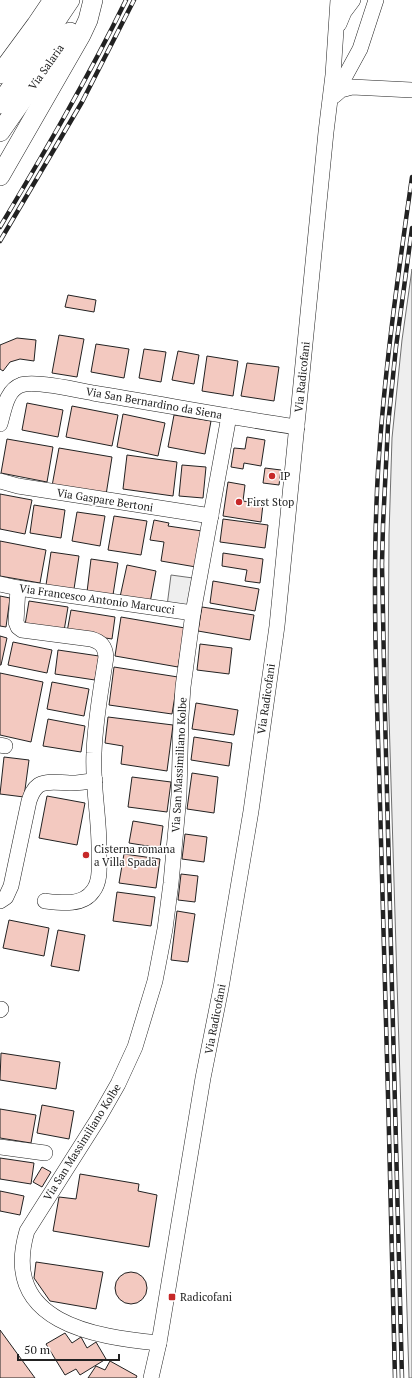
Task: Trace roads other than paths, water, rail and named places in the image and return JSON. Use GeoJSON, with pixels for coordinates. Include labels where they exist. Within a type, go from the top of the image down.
{"type":"FeatureCollection","features":[{"type":"Feature","properties":{"kind":"main road","name":"Via Salaria"},"geometry":{"type":"LineString","coordinates":[[0,104],[56,0]]}},
{"type":"Feature","properties":{"kind":"main road"},"geometry":{"type":"LineString","coordinates":[[0,74],[56,0]]}},
{"type":"Feature","properties":{"kind":"main road","name":"Via Salaria"},"geometry":{"type":"LineString","coordinates":[[0,132],[91,0]]}},
{"type":"Feature","properties":{"kind":"main road"},"geometry":{"type":"LineString","coordinates":[[0,176],[84,28],[91,0]]}},
{"type":"Feature","properties":{"kind":"street","name":"Via Radicofani"},"geometry":{"type":"LineString","coordinates":[[151,1378],[159,1344],[202,1086],[221,988],[251,811],[276,626],[333,98],[338,0]]}},
{"type":"Feature","properties":{"kind":"street"},"geometry":{"type":"LineString","coordinates":[[336,32],[344,12],[353,0]]}},
{"type":"Feature","properties":{"kind":"street"},"geometry":{"type":"LineString","coordinates":[[333,98],[360,49],[376,0]]}},
{"type":"Feature","properties":{"kind":"street"},"geometry":{"type":"LineString","coordinates":[[333,98],[347,88],[412,90]]}},
{"type":"Feature","properties":{"kind":"street","name":"Via San Bernardino da Siena"},"geometry":{"type":"LineString","coordinates":[[0,424],[7,400],[13,390],[22,384],[32,384],[297,426]]}},
{"type":"Feature","properties":{"kind":"street","name":"Via San Massimiliano Kolbe"},"geometry":{"type":"LineString","coordinates":[[159,1344],[106,1337],[80,1330],[56,1320],[41,1310],[28,1297],[20,1282],[19,1267],[21,1248],[27,1231],[98,1119],[118,1084],[135,1047],[155,982],[165,929],[179,795],[182,701],[193,613],[229,416]]}},
{"type":"Feature","properties":{"kind":"street","name":"Via Gaspare Bertoni"},"geometry":{"type":"LineString","coordinates":[[0,481],[18,486],[211,516]]}},
{"type":"Feature","properties":{"kind":"street","name":"Via Francesco Antonio Marcucci"},"geometry":{"type":"LineString","coordinates":[[0,584],[18,588],[193,613]]}},
{"type":"Feature","properties":{"kind":"street"},"geometry":{"type":"LineString","coordinates":[[18,588],[16,622],[18,627],[22,630],[91,639],[98,641],[106,650],[94,746],[99,841],[99,874],[95,889],[87,897],[77,901],[60,903],[45,901]]}},
{"type":"Feature","properties":{"kind":"street"},"geometry":{"type":"LineString","coordinates":[[0,901],[6,897],[12,886],[29,801],[34,790],[44,783],[79,783],[95,780]]}},
{"type":"Feature","properties":{"kind":"street"},"geometry":{"type":"LineString","coordinates":[[0,1147],[45,1153]]}},
{"type":"Feature","properties":{"kind":"railway"},"geometry":{"type":"LineString","coordinates":[[0,227],[81,87],[126,0]]}},
{"type":"Feature","properties":{"kind":"railway"},"geometry":{"type":"LineString","coordinates":[[0,241],[82,102],[134,0]]}},
{"type":"Feature","properties":{"kind":"railway"},"geometry":{"type":"LineString","coordinates":[[395,1378],[376,656],[375,563],[378,471],[384,398],[412,177]]}},
{"type":"Feature","properties":{"kind":"railway"},"geometry":{"type":"LineString","coordinates":[[402,1378],[382,564],[388,425],[396,347],[412,228]]}},
{"type":"Feature","properties":{"kind":"place","name":"IP"},"geometry":{"type":"Point","coordinates":[272,476]}},
{"type":"Feature","properties":{"kind":"place","name":"First Stop"},"geometry":{"type":"Point","coordinates":[239,502]}},
{"type":"Feature","properties":{"kind":"place","name":"Cisterna romana a Villa Spada"},"geometry":{"type":"Point","coordinates":[86,855]}},
{"type":"Feature","properties":{"kind":"place","name":"Radicofani"},"geometry":{"type":"Point","coordinates":[172,1297]}}]}
